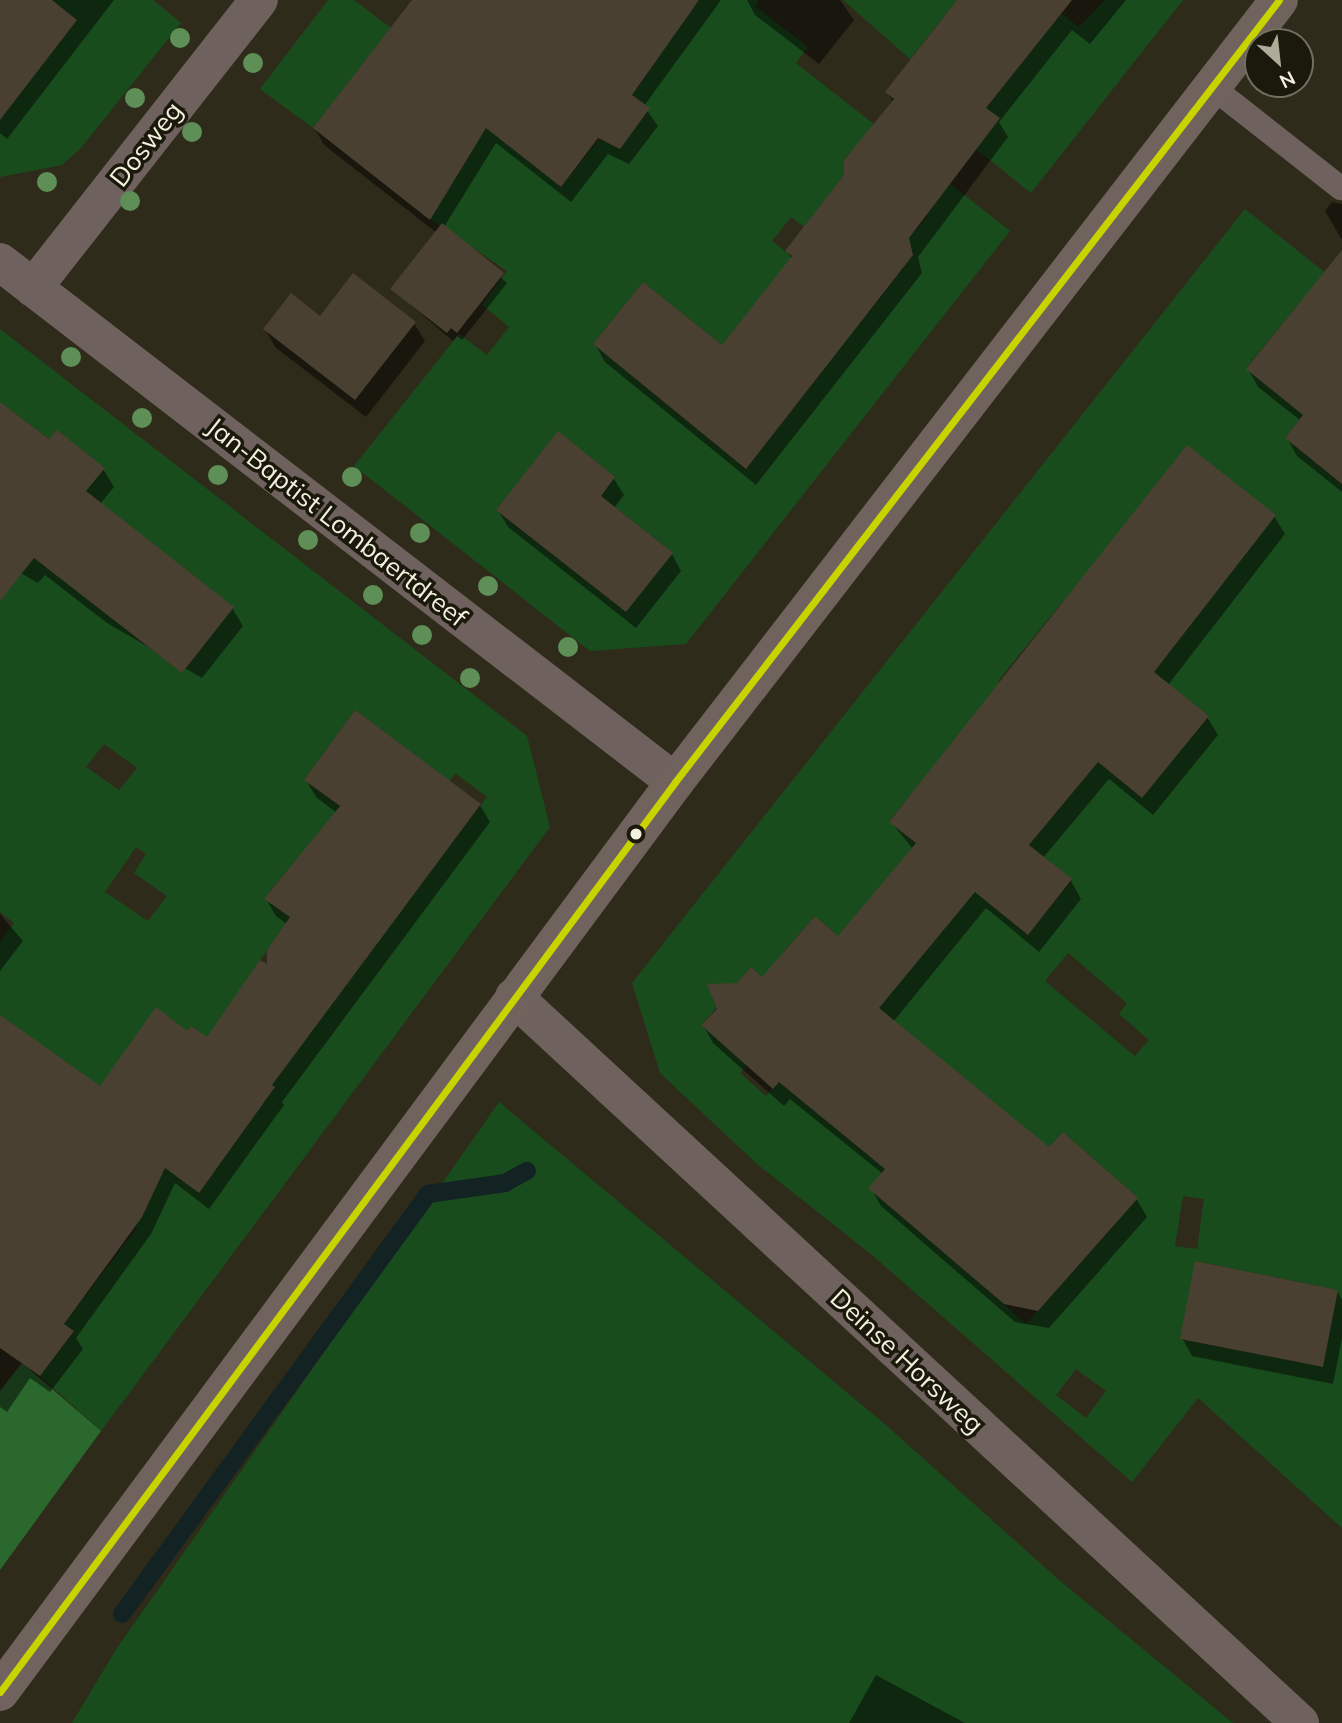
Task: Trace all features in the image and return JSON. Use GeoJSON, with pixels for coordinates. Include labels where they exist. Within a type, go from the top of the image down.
{"type":"FeatureCollection","features":[{"type":"Feature","properties":{"kind":"street","name":"Dosweg"},"geometry":{"type":"LineString","coordinates":[[33,288],[259,0]]}},
{"type":"Feature","properties":{"kind":"street"},"geometry":{"type":"LineString","coordinates":[[0,1692],[675,782],[1279,0]]}},
{"type":"Feature","properties":{"kind":"street","name":"Jan-Baptist Lombaertdreef"},"geometry":{"type":"LineString","coordinates":[[0,262],[675,782]]}},
{"type":"Feature","properties":{"kind":"street","name":"Deinse Horsweg"},"geometry":{"type":"LineString","coordinates":[[514,997],[1300,1723]]}},
{"type":"Feature","properties":{"kind":"lane"},"geometry":{"type":"LineString","coordinates":[[1212,88],[1341,188]]}},
{"type":"Feature","properties":{"kind":"green space"},"geometry":{"type":"Polygon","coordinates":[[[52,0],[153,0],[181,23],[81,148],[62,165],[0,177],[0,120],[77,20],[52,0]]]}},
{"type":"Feature","properties":{"kind":"green space"},"geometry":{"type":"Polygon","coordinates":[[[328,0],[354,0],[391,28],[313,128],[260,89],[328,0]]]}},
{"type":"Feature","properties":{"kind":"green space"},"geometry":{"type":"Polygon","coordinates":[[[699,0],[759,0],[755,6],[808,47],[796,63],[1010,231],[686,644],[590,651],[354,466],[459,334],[487,355],[509,327],[482,305],[507,271],[427,217],[452,184],[487,103],[520,154],[561,187],[599,139],[604,143],[607,140],[624,105],[649,73],[608,41],[686,18],[699,0]],[[850,152],[844,160],[844,175],[804,227],[791,217],[772,241],[867,315],[913,255],[909,238],[928,216],[850,152]],[[643,282],[593,344],[746,469],[822,372],[748,312],[722,345],[643,282]],[[558,432],[496,510],[626,612],[673,553],[601,496],[615,477],[558,432]]]}},
{"type":"Feature","properties":{"kind":"green space"},"geometry":{"type":"Polygon","coordinates":[[[843,0],[957,0],[910,59],[843,0]]]}},
{"type":"Feature","properties":{"kind":"green space"},"geometry":{"type":"Polygon","coordinates":[[[982,0],[1044,0],[1079,27],[1105,0],[1183,0],[1031,193],[976,149],[999,119],[986,108],[1037,44],[982,0]]]}},
{"type":"Feature","properties":{"kind":"green space"},"geometry":{"type":"Polygon","coordinates":[[[1245,209],[1342,286],[1342,335],[1300,302],[1246,368],[1303,415],[1285,438],[1338,481],[1342,477],[1342,1528],[1198,1398],[1132,1482],[872,1255],[757,1164],[660,1073],[632,983],[1245,209]],[[1063,601],[998,681],[1142,798],[1209,716],[1063,601]],[[963,731],[889,821],[1028,935],[1072,880],[1029,845],[1059,809],[963,731]],[[815,916],[784,951],[778,991],[751,967],[737,983],[721,984],[712,997],[716,1008],[701,1025],[732,1052],[752,1059],[740,1073],[766,1096],[877,970],[815,916]],[[1068,953],[1045,981],[1135,1056],[1149,1040],[1119,1014],[1127,1003],[1068,953]],[[1063,1132],[951,1257],[1026,1324],[1115,1225],[1108,1218],[1131,1192],[1063,1132]],[[885,1169],[869,1188],[907,1219],[885,1169]],[[1183,1196],[1175,1246],[1197,1249],[1204,1199],[1183,1196]],[[1196,1261],[1180,1339],[1323,1367],[1338,1290],[1196,1261]],[[1076,1369],[1056,1395],[1086,1418],[1106,1391],[1076,1369]]]}},
{"type":"Feature","properties":{"kind":"green space"},"geometry":{"type":"Polygon","coordinates":[[[0,329],[527,736],[550,827],[101,1431],[40,1376],[74,1332],[64,1324],[137,1228],[46,1162],[0,1043],[0,942],[14,923],[0,912],[0,562],[19,576],[104,468],[57,430],[49,439],[0,402],[0,329]],[[151,542],[100,609],[182,673],[233,607],[151,542]],[[355,710],[304,780],[429,873],[487,797],[455,773],[450,781],[355,710]],[[104,744],[86,767],[119,790],[137,768],[104,744]],[[136,847],[105,892],[148,921],[167,896],[134,873],[146,854],[136,847]],[[291,866],[269,892],[269,902],[290,917],[245,982],[312,1030],[291,866]],[[191,1026],[115,1131],[199,1193],[275,1087],[191,1026]]]}},
{"type":"Feature","properties":{"kind":"green space"},"geometry":{"type":"Polygon","coordinates":[[[499,1102],[887,1426],[1059,1580],[1233,1723],[72,1723],[115,1651],[499,1102]]]}},
{"type":"Feature","properties":{"kind":"green space"},"geometry":{"type":"Polygon","coordinates":[[[22,1363],[101,1431],[0,1570],[0,1391],[22,1363]]]}},
{"type":"Feature","properties":{"kind":"building"},"geometry":{"type":"Polygon","coordinates":[[[0,0],[52,0],[77,20],[0,120],[0,0]]]}},
{"type":"Feature","properties":{"kind":"building"},"geometry":{"type":"Polygon","coordinates":[[[412,0],[699,0],[632,95],[650,108],[620,149],[598,138],[561,187],[486,128],[430,220],[313,128],[412,0]]]}},
{"type":"Feature","properties":{"kind":"building"},"geometry":{"type":"Polygon","coordinates":[[[957,0],[1072,0],[986,108],[1000,118],[909,238],[913,255],[746,469],[593,344],[643,282],[722,345],[792,256],[785,251],[844,175],[844,160],[894,99],[885,92],[957,0]]]}},
{"type":"Feature","properties":{"kind":"building"},"geometry":{"type":"Polygon","coordinates":[[[442,223],[504,273],[457,333],[451,328],[447,333],[390,289],[442,223]]]}},
{"type":"Feature","properties":{"kind":"building"},"geometry":{"type":"Polygon","coordinates":[[[1342,250],[1342,484],[1285,438],[1303,415],[1246,369],[1342,250]]]}},
{"type":"Feature","properties":{"kind":"building"},"geometry":{"type":"Polygon","coordinates":[[[353,273],[416,322],[355,400],[263,329],[291,293],[320,316],[353,273]]]}},
{"type":"Feature","properties":{"kind":"building"},"geometry":{"type":"Polygon","coordinates":[[[0,402],[49,439],[57,430],[105,468],[86,491],[234,607],[182,673],[34,558],[0,601],[0,402]]]}},
{"type":"Feature","properties":{"kind":"building"},"geometry":{"type":"Polygon","coordinates":[[[558,431],[615,477],[601,496],[673,553],[626,612],[496,510],[558,431]]]}},
{"type":"Feature","properties":{"kind":"building"},"geometry":{"type":"Polygon","coordinates":[[[1187,445],[1276,515],[1154,672],[1209,716],[1142,798],[1098,762],[1029,845],[1072,879],[1028,935],[975,892],[879,1008],[1049,1147],[1063,1132],[1138,1198],[1038,1311],[1004,1304],[868,1188],[885,1169],[779,1082],[773,1089],[701,1025],[717,1009],[707,984],[737,983],[751,967],[762,977],[815,916],[838,936],[916,843],[889,822],[1187,445]]]}},
{"type":"Feature","properties":{"kind":"building"},"geometry":{"type":"Polygon","coordinates":[[[355,710],[481,804],[272,1085],[275,1087],[199,1193],[165,1168],[142,1217],[64,1324],[74,1331],[40,1376],[0,1348],[0,1015],[100,1086],[156,1007],[187,1031],[191,1026],[207,1037],[260,960],[267,964],[267,950],[290,917],[264,899],[340,806],[304,780],[355,710]]]}},
{"type":"Feature","properties":{"kind":"building"},"geometry":{"type":"Polygon","coordinates":[[[1195,1261],[1338,1290],[1323,1367],[1180,1339],[1195,1261]]]}},
{"type":"Feature","properties":{"kind":"waterway"},"geometry":{"type":"LineString","coordinates":[[122,1614],[428,1194],[505,1183],[527,1171]]}},
{"type":"Feature","properties":{"kind":"transit line"},"geometry":{"type":"LineString","coordinates":[[0,1692],[675,782],[1279,0]]}}]}
